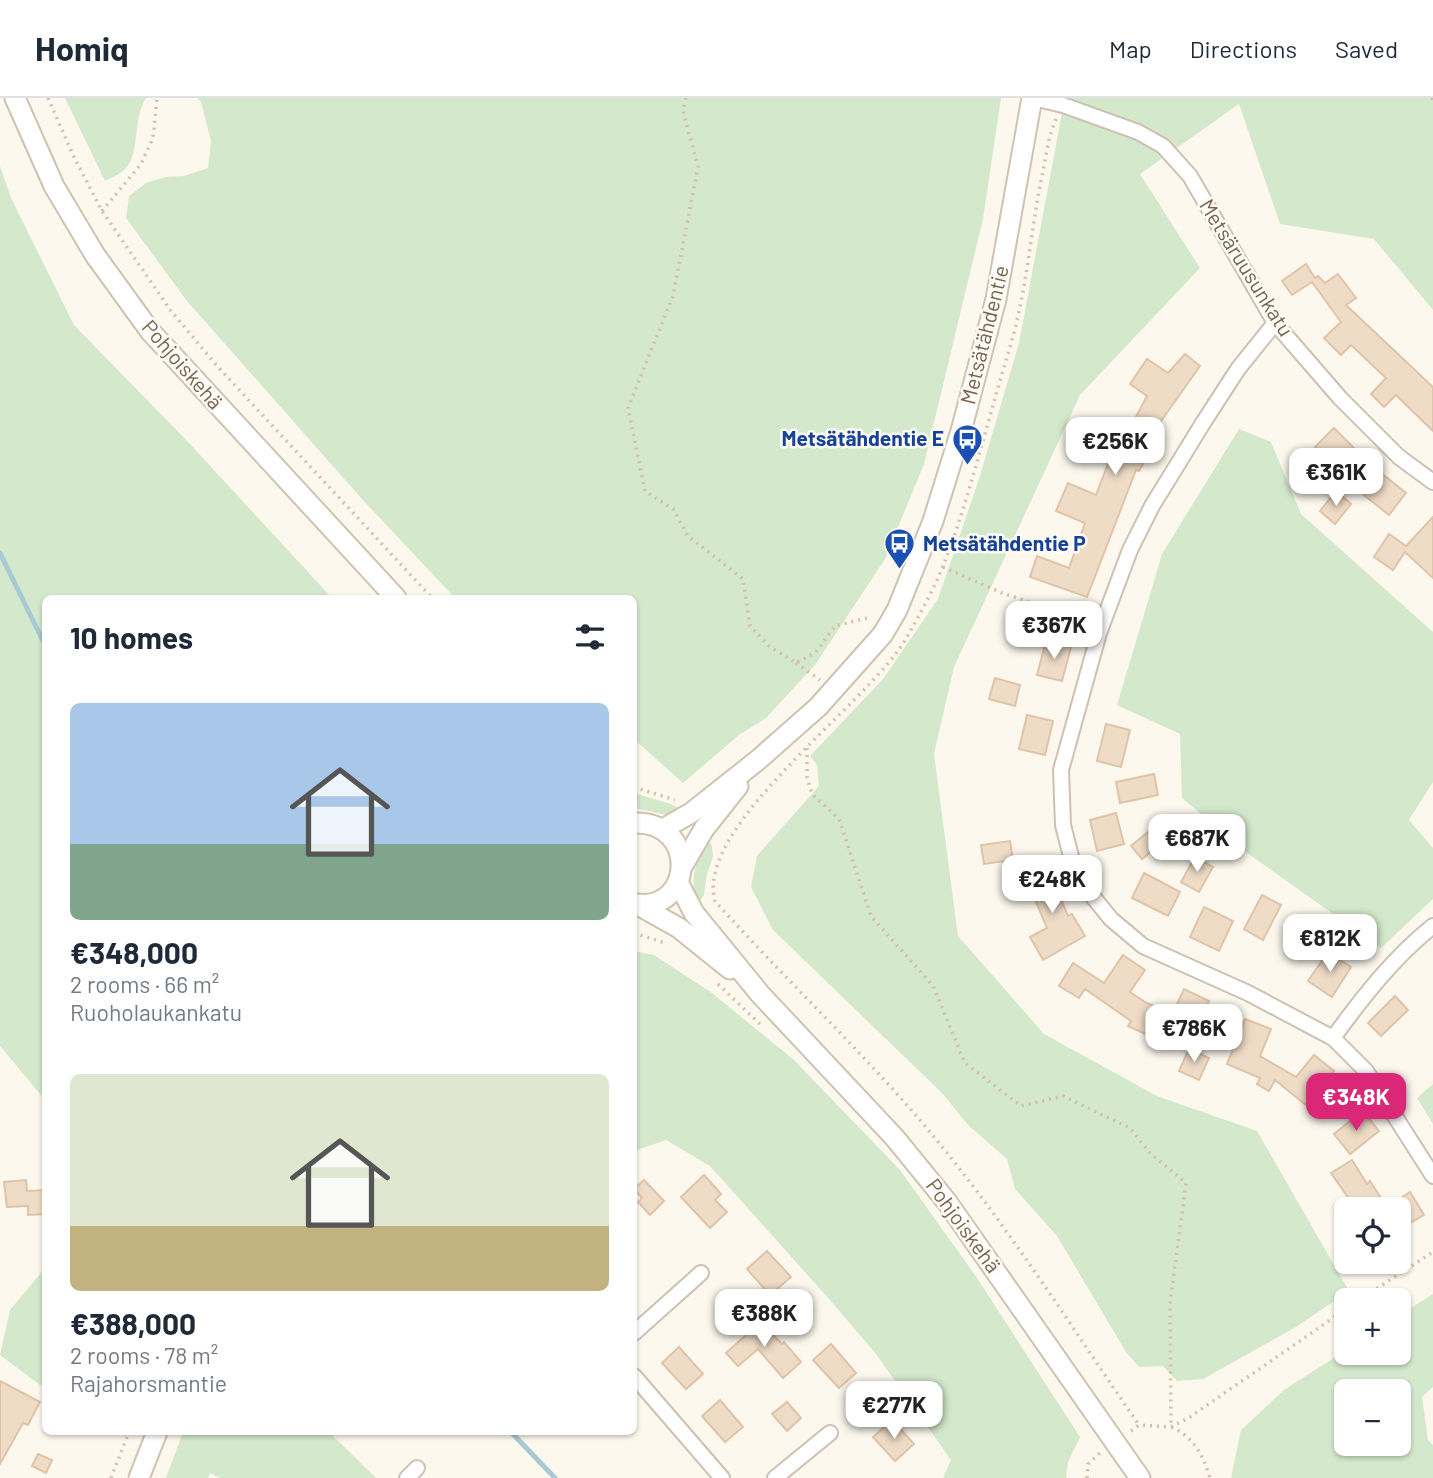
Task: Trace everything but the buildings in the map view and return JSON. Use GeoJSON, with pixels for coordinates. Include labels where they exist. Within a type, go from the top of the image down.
{"type":"FeatureCollection","features":[{"type":"Feature","properties":{"kind":"main road","name":"Pohjoiskehä"},"geometry":{"type":"LineString","coordinates":[[15,98],[54,186],[95,255],[150,331],[393,595]]}},
{"type":"Feature","properties":{"kind":"main road","name":"Metsätähdentie"},"geometry":{"type":"LineString","coordinates":[[663,829],[691,813],[758,760],[818,707],[883,634],[897,610],[933,521],[961,431],[996,299],[1032,98]]}},
{"type":"Feature","properties":{"kind":"main road","name":"Metsätähdentie"},"geometry":{"type":"LineString","coordinates":[[680,874],[704,829],[758,760]]}},
{"type":"Feature","properties":{"kind":"main road"},"geometry":{"type":"LineString","coordinates":[[637,822],[654,824],[663,829]]}},
{"type":"Feature","properties":{"kind":"main road","name":"Pohjoiskehä"},"geometry":{"type":"LineString","coordinates":[[663,829],[680,852],[680,874],[694,913],[760,994],[895,1138],[947,1202],[1140,1478]]}},
{"type":"Feature","properties":{"kind":"main road"},"geometry":{"type":"LineString","coordinates":[[637,904],[659,902],[670,894],[680,874]]}},
{"type":"Feature","properties":{"kind":"main road","name":"Pohjoiskehä"},"geometry":{"type":"LineString","coordinates":[[637,905],[679,928],[760,994]]}},
{"type":"Feature","properties":{"kind":"main road"},"geometry":{"type":"LineString","coordinates":[[139,1478],[155,1435]]}},
{"type":"Feature","properties":{"kind":"street","name":"Metsäruusunkatu"},"geometry":{"type":"LineString","coordinates":[[1032,98],[1063,105],[1138,132],[1163,146],[1190,176],[1275,323],[1349,408],[1399,457],[1433,482]]}},
{"type":"Feature","properties":{"kind":"street"},"geometry":{"type":"LineString","coordinates":[[1275,323],[1238,369],[1152,506],[1130,550],[1099,633],[1061,770],[1063,825],[1076,876],[1111,919],[1143,946],[1248,993],[1333,1038],[1366,1070],[1433,1176]]}},
{"type":"Feature","properties":{"kind":"street"},"geometry":{"type":"LineString","coordinates":[[1333,1038],[1353,1010],[1411,944],[1433,926]]}},
{"type":"Feature","properties":{"kind":"street"},"geometry":{"type":"LineString","coordinates":[[637,1330],[701,1273]]}},
{"type":"Feature","properties":{"kind":"street"},"geometry":{"type":"LineString","coordinates":[[637,1379],[722,1478]]}},
{"type":"Feature","properties":{"kind":"street"},"geometry":{"type":"LineString","coordinates":[[775,1478],[830,1433]]}},
{"type":"Feature","properties":{"kind":"path"},"geometry":{"type":"LineString","coordinates":[[48,98],[102,211],[171,311],[218,367],[429,595]]}},
{"type":"Feature","properties":{"kind":"path"},"geometry":{"type":"LineString","coordinates":[[102,211],[141,164],[153,138],[157,98]]}},
{"type":"Feature","properties":{"kind":"path"},"geometry":{"type":"LineString","coordinates":[[686,98],[683,111],[698,167],[673,296],[628,408],[645,491],[673,509],[688,536],[743,579],[750,626],[769,646],[833,690]]}},
{"type":"Feature","properties":{"kind":"path"},"geometry":{"type":"LineString","coordinates":[[1063,105],[1051,132],[1020,307],[943,567],[902,647],[866,690],[807,747],[757,801],[722,853],[712,890],[715,901],[882,1078],[939,1143],[1008,1234],[1139,1425]]}},
{"type":"Feature","properties":{"kind":"path"},"geometry":{"type":"LineString","coordinates":[[943,567],[1002,593],[1048,608],[1099,633]]}},
{"type":"Feature","properties":{"kind":"path"},"geometry":{"type":"LineString","coordinates":[[796,663],[816,652],[835,626],[897,610]]}},
{"type":"Feature","properties":{"kind":"path"},"geometry":{"type":"LineString","coordinates":[[807,747],[807,777],[811,794],[839,819],[871,916],[933,986],[965,1063],[1021,1106],[1063,1096],[1130,1128],[1149,1152],[1186,1183],[1170,1304],[1171,1427]]}},
{"type":"Feature","properties":{"kind":"path"},"geometry":{"type":"LineString","coordinates":[[637,934],[667,943]]}},
{"type":"Feature","properties":{"kind":"path"},"geometry":{"type":"LineString","coordinates":[[711,978],[764,1028]]}},
{"type":"Feature","properties":{"kind":"path"},"geometry":{"type":"LineString","coordinates":[[1378,1288],[1433,1252]]}},
{"type":"Feature","properties":{"kind":"path"},"geometry":{"type":"LineString","coordinates":[[1171,1427],[1190,1417],[1334,1317]]}},
{"type":"Feature","properties":{"kind":"path"},"geometry":{"type":"LineString","coordinates":[[1087,1478],[1088,1464],[1139,1425],[1171,1427],[1184,1433],[1195,1443],[1210,1478]]}},
{"type":"Feature","properties":{"kind":"path"},"geometry":{"type":"LineString","coordinates":[[111,1478],[129,1435]]}},
{"type":"Feature","properties":{"kind":"green space"},"geometry":{"type":"Polygon","coordinates":[[[65,98],[146,98],[139,116],[133,154],[123,171],[105,181],[65,98]]]}},
{"type":"Feature","properties":{"kind":"green space"},"geometry":{"type":"Polygon","coordinates":[[[197,98],[1001,98],[983,219],[924,464],[885,559],[815,665],[766,718],[739,735],[683,783],[637,742],[637,595],[452,595],[361,498],[187,301],[126,218],[129,196],[146,183],[165,177],[184,176],[208,168],[211,141],[201,102],[197,98]]]}},
{"type":"Feature","properties":{"kind":"green space"},"geometry":{"type":"Polygon","coordinates":[[[1072,98],[1433,98],[1433,310],[1374,239],[1280,224],[1239,104],[1140,174],[1200,268],[1080,395],[954,667],[934,754],[958,936],[1044,1034],[1157,1096],[1257,1131],[1334,1265],[1334,1274],[1339,1274],[1347,1288],[1334,1288],[1334,1301],[1296,1327],[1203,1379],[1177,1381],[1163,1366],[1139,1367],[1126,1352],[1057,1236],[1015,1189],[1007,1159],[968,1125],[943,1094],[773,930],[751,887],[757,856],[819,786],[817,765],[810,756],[883,679],[938,599],[979,479],[1019,343],[1062,113],[1072,98]]]}},
{"type":"Feature","properties":{"kind":"green space"},"geometry":{"type":"Polygon","coordinates":[[[0,166],[11,198],[74,325],[189,443],[329,595],[42,595],[42,1096],[0,1046],[0,166]]]}},
{"type":"Feature","properties":{"kind":"green space"},"geometry":{"type":"Polygon","coordinates":[[[1239,429],[1271,442],[1301,514],[1433,632],[1433,782],[1409,820],[1433,848],[1433,899],[1381,948],[1250,855],[1182,798],[1180,734],[1117,705],[1162,554],[1239,429]]]}},
{"type":"Feature","properties":{"kind":"green space"},"geometry":{"type":"Polygon","coordinates":[[[637,794],[682,810],[667,815],[637,809],[637,794]]]}},
{"type":"Feature","properties":{"kind":"green space"},"geometry":{"type":"Polygon","coordinates":[[[708,839],[713,857],[704,895],[697,905],[695,871],[708,839]]]}},
{"type":"Feature","properties":{"kind":"green space"},"geometry":{"type":"Polygon","coordinates":[[[637,952],[654,955],[712,993],[794,1060],[900,1170],[975,1275],[1080,1437],[1068,1462],[1066,1478],[943,1478],[951,1460],[876,1354],[710,1166],[666,1140],[637,1150],[637,952]]]}},
{"type":"Feature","properties":{"kind":"green space"},"geometry":{"type":"Polygon","coordinates":[[[1433,1084],[1433,1124],[1417,1098],[1433,1084]]]}},
{"type":"Feature","properties":{"kind":"green space"},"geometry":{"type":"Polygon","coordinates":[[[42,1272],[42,1385],[0,1355],[10,1310],[42,1272]]]}},
{"type":"Feature","properties":{"kind":"green space"},"geometry":{"type":"Polygon","coordinates":[[[1433,1294],[1433,1387],[1422,1397],[1428,1440],[1433,1445],[1433,1478],[1231,1478],[1241,1430],[1284,1390],[1334,1358],[1334,1365],[1411,1365],[1411,1308],[1433,1294]]]}},
{"type":"Feature","properties":{"kind":"green space"},"geometry":{"type":"Polygon","coordinates":[[[182,1435],[332,1435],[376,1478],[220,1478],[210,1473],[208,1478],[166,1478],[182,1435]]]}},
{"type":"Feature","properties":{"kind":"waterway"},"geometry":{"type":"LineString","coordinates":[[0,553],[42,639]]}},
{"type":"Feature","properties":{"kind":"waterway"},"geometry":{"type":"LineString","coordinates":[[514,1435],[555,1478]]}},
{"type":"Feature","properties":{"kind":"place","name":"Metsätähdentie E"},"geometry":{"type":"Point","coordinates":[967,466]}},
{"type":"Feature","properties":{"kind":"place","name":"Metsätähdentie P"},"geometry":{"type":"Point","coordinates":[900,571]}}]}
